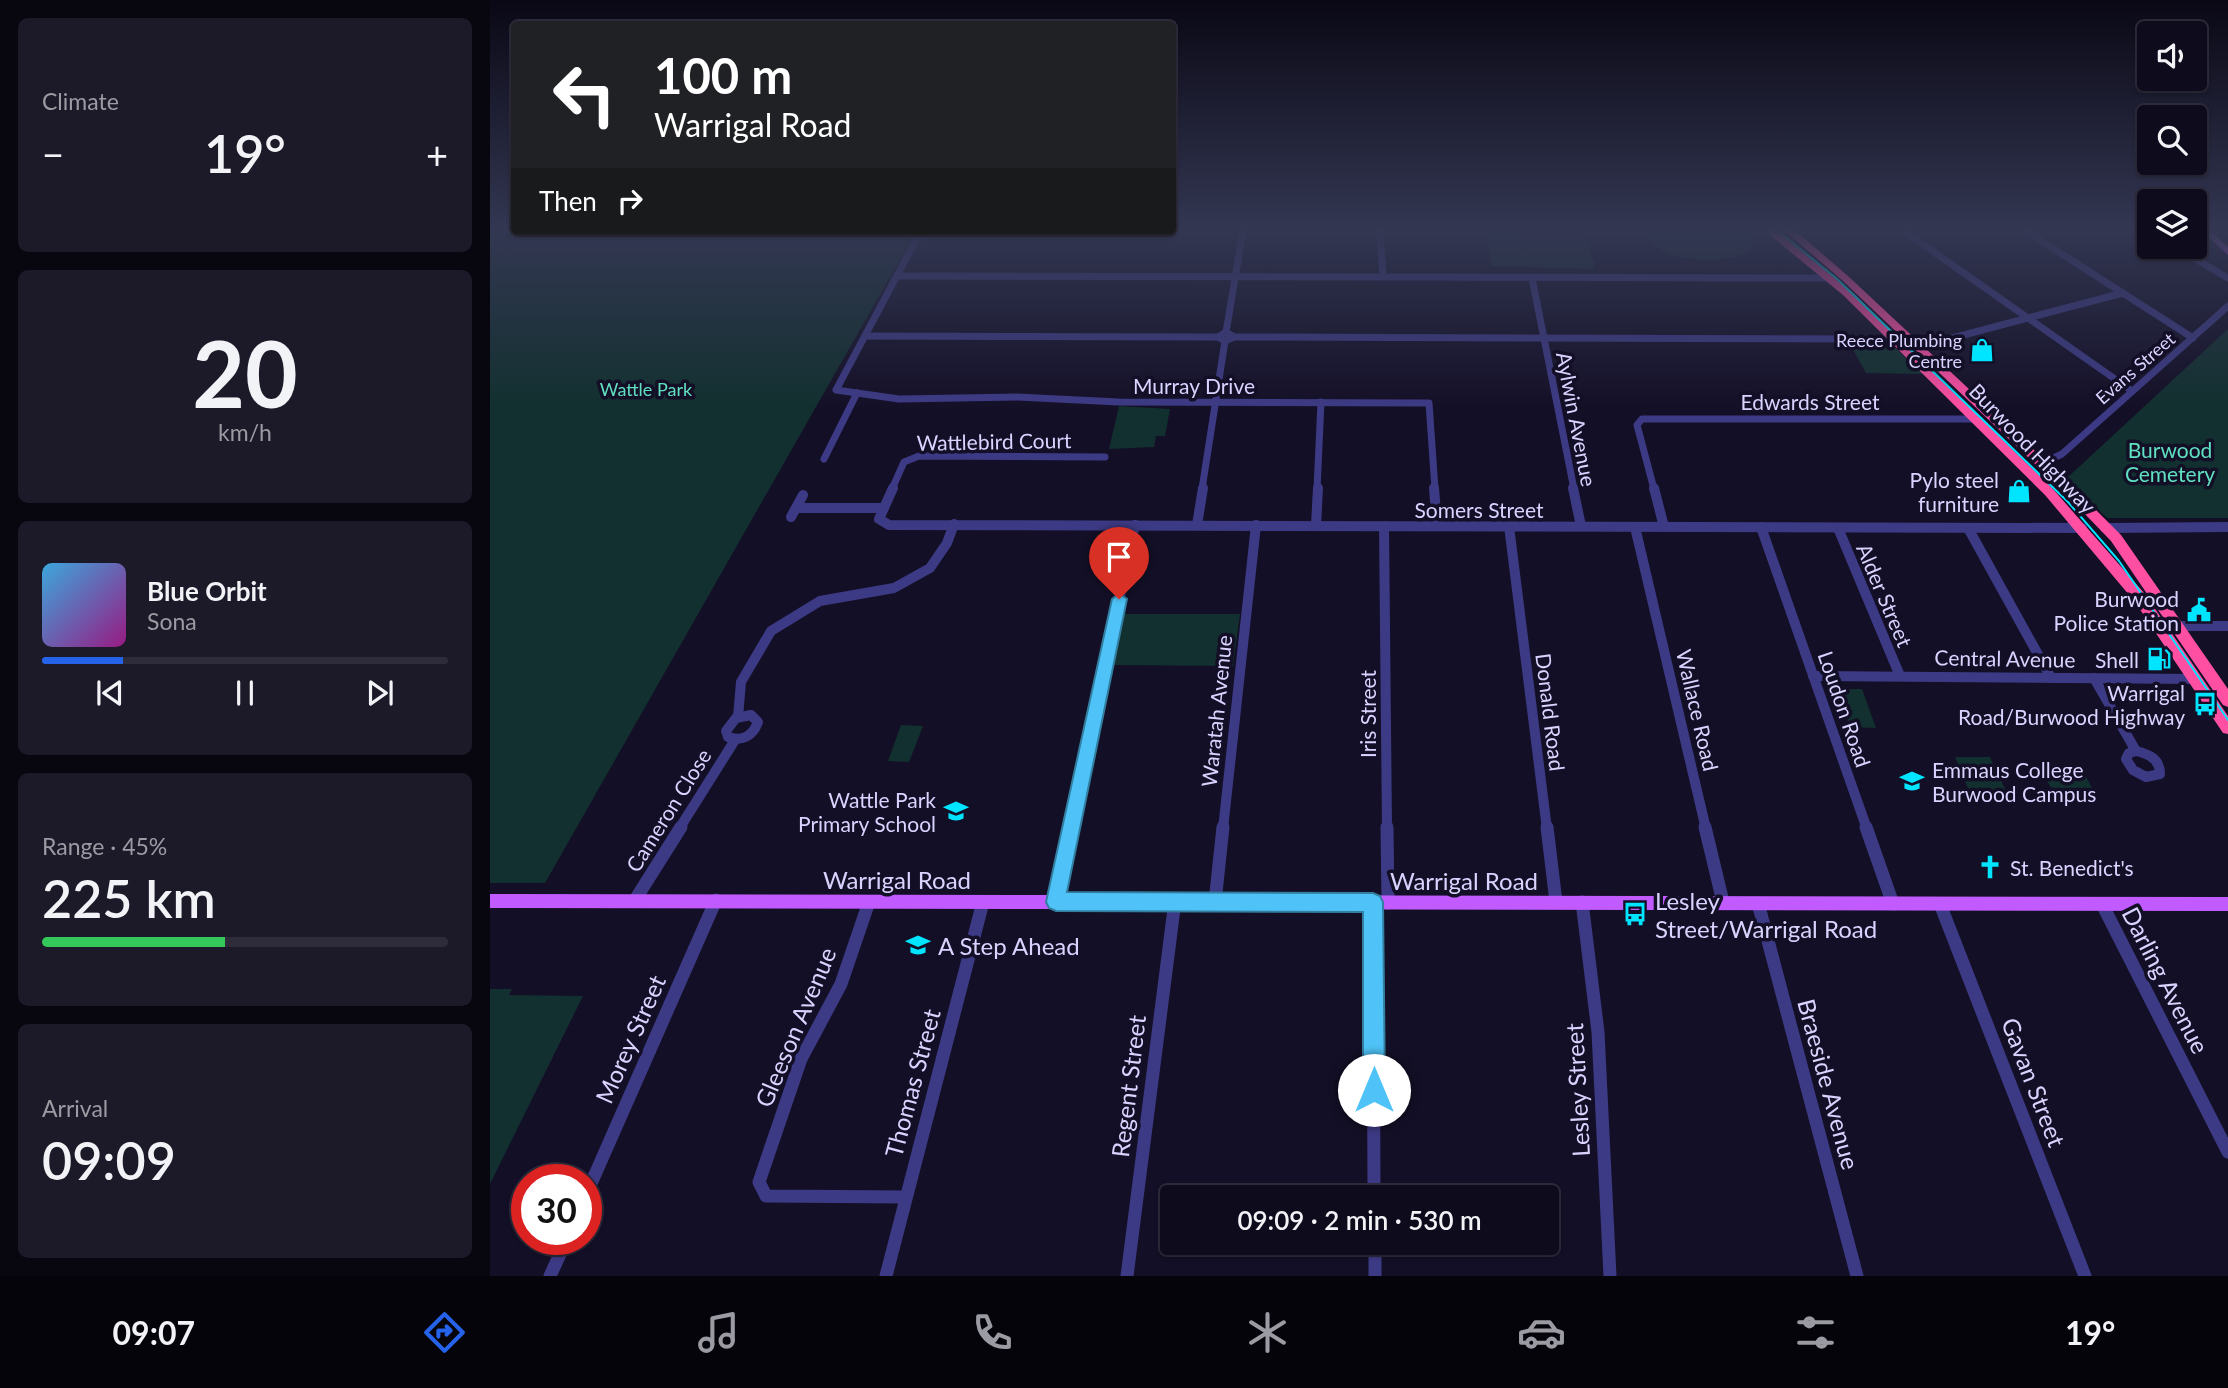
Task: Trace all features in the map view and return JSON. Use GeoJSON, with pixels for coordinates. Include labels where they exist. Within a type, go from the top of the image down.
{"type":"FeatureCollection","features":[{"type":"Feature","properties":{"kind":"highway","name":"Burwood Highway"},"geometry":{"type":"LineString","coordinates":[[1843,291],[1977,419],[2082,528],[2160,626],[2228,728]]}},
{"type":"Feature","properties":{"kind":"highway","name":"Burwood Highway"},"geometry":{"type":"LineString","coordinates":[[1858,291],[2057,478],[2122,546],[2228,701]]}},
{"type":"Feature","properties":{"kind":"highway"},"geometry":{"type":"LineString","coordinates":[[1977,419],[1993,419]]}},
{"type":"Feature","properties":{"kind":"highway"},"geometry":{"type":"LineString","coordinates":[[2041,464],[2039,472],[2049,492]]}},
{"type":"Feature","properties":{"kind":"highway"},"geometry":{"type":"LineString","coordinates":[[2082,528],[2105,528]]}},
{"type":"Feature","properties":{"kind":"highway"},"geometry":{"type":"LineString","coordinates":[[2160,626],[2178,626]]}},
{"type":"Feature","properties":{"kind":"highway"},"geometry":{"type":"LineString","coordinates":[[2196,680],[2214,680]]}},
{"type":"Feature","properties":{"kind":"main road","name":"Warrigal Road"},"geometry":{"type":"LineString","coordinates":[[490,901],[2228,904]]}},
{"type":"Feature","properties":{"kind":"street"},"geometry":{"type":"LineString","coordinates":[[890,291],[866,336],[1894,339]]}},
{"type":"Feature","properties":{"kind":"street"},"geometry":{"type":"LineString","coordinates":[[1197,525],[1233,291]]}},
{"type":"Feature","properties":{"kind":"street","name":"Aylwin Avenue"},"geometry":{"type":"LineString","coordinates":[[1534,291],[1581,526]]}},
{"type":"Feature","properties":{"kind":"street"},"geometry":{"type":"LineString","coordinates":[[1987,291],[2132,391]]}},
{"type":"Feature","properties":{"kind":"street"},"geometry":{"type":"LineString","coordinates":[[2119,291],[2193,338]]}},
{"type":"Feature","properties":{"kind":"street"},"geometry":{"type":"LineString","coordinates":[[1918,347],[2123,293]]}},
{"type":"Feature","properties":{"kind":"street","name":"Evans Street"},"geometry":{"type":"LineString","coordinates":[[2041,464],[2062,454],[2228,306]]}},
{"type":"Feature","properties":{"kind":"street","name":"Murray Drive"},"geometry":{"type":"LineString","coordinates":[[866,336],[836,390],[899,399],[1017,397],[1119,402],[1429,403],[1437,526]]}},
{"type":"Feature","properties":{"kind":"street"},"geometry":{"type":"LineString","coordinates":[[824,459],[858,393]]}},
{"type":"Feature","properties":{"kind":"street"},"geometry":{"type":"LineString","coordinates":[[1316,525],[1321,402]]}},
{"type":"Feature","properties":{"kind":"street","name":"Edwards Street"},"geometry":{"type":"LineString","coordinates":[[1664,527],[1637,425],[1642,419],[1977,419]]}},
{"type":"Feature","properties":{"kind":"street"},"geometry":{"type":"LineString","coordinates":[[2057,478],[2054,470],[2062,454]]}},
{"type":"Feature","properties":{"kind":"street","name":"Wattlebird Court"},"geometry":{"type":"LineString","coordinates":[[879,519],[904,462],[910,458],[1105,457]]}},
{"type":"Feature","properties":{"kind":"street"},"geometry":{"type":"LineString","coordinates":[[803,495],[793,512],[884,508]]}},
{"type":"Feature","properties":{"kind":"street","name":"Somers Street"},"geometry":{"type":"LineString","coordinates":[[879,519],[890,524],[2082,528]]}},
{"type":"Feature","properties":{"kind":"street"},"geometry":{"type":"LineString","coordinates":[[738,717],[741,682],[771,631],[820,601],[894,588],[930,568],[947,543],[954,524]]}},
{"type":"Feature","properties":{"kind":"street"},"geometry":{"type":"LineString","coordinates":[[1056,902],[1135,525]]}},
{"type":"Feature","properties":{"kind":"street","name":"Waratah Avenue"},"geometry":{"type":"LineString","coordinates":[[1215,902],[1256,525]]}},
{"type":"Feature","properties":{"kind":"street","name":"Iris Street"},"geometry":{"type":"LineString","coordinates":[[1374,1185],[1384,526]]}},
{"type":"Feature","properties":{"kind":"street","name":"Donald Road"},"geometry":{"type":"LineString","coordinates":[[1509,526],[1556,902]]}},
{"type":"Feature","properties":{"kind":"street","name":"Wallace Road"},"geometry":{"type":"LineString","coordinates":[[1635,527],[1723,902]]}},
{"type":"Feature","properties":{"kind":"street","name":"Loudon Road"},"geometry":{"type":"LineString","coordinates":[[1761,527],[1893,904]]}},
{"type":"Feature","properties":{"kind":"street","name":"Alder Street"},"geometry":{"type":"LineString","coordinates":[[1838,527],[1900,676]]}},
{"type":"Feature","properties":{"kind":"street"},"geometry":{"type":"LineString","coordinates":[[2105,528],[2228,527]]}},
{"type":"Feature","properties":{"kind":"street"},"geometry":{"type":"LineString","coordinates":[[1968,528],[2051,678]]}},
{"type":"Feature","properties":{"kind":"street"},"geometry":{"type":"LineString","coordinates":[[2178,626],[2228,626]]}},
{"type":"Feature","properties":{"kind":"street","name":"Central Avenue"},"geometry":{"type":"LineString","coordinates":[[1813,676],[2196,680]]}},
{"type":"Feature","properties":{"kind":"street"},"geometry":{"type":"LineString","coordinates":[[2094,678],[2136,751]]}},
{"type":"Feature","properties":{"kind":"street"},"geometry":{"type":"LineString","coordinates":[[751,715],[758,722],[750,735],[735,740],[728,737],[726,731],[730,723],[738,717],[751,715]]}},
{"type":"Feature","properties":{"kind":"street","name":"Cameron Close"},"geometry":{"type":"LineString","coordinates":[[635,900],[735,740]]}},
{"type":"Feature","properties":{"kind":"street","name":"Morey Street"},"geometry":{"type":"LineString","coordinates":[[600,1164],[716,900]]}},
{"type":"Feature","properties":{"kind":"street","name":"Regent Street"},"geometry":{"type":"LineString","coordinates":[[1126,1276],[1175,901]]}},
{"type":"Feature","properties":{"kind":"street","name":"Gleeson Avenue"},"geometry":{"type":"LineString","coordinates":[[869,902],[841,984],[801,1059],[759,1182],[766,1196],[906,1197]]}},
{"type":"Feature","properties":{"kind":"street","name":"Thomas Street"},"geometry":{"type":"LineString","coordinates":[[886,1276],[983,902]]}},
{"type":"Feature","properties":{"kind":"street","name":"Lesley Street"},"geometry":{"type":"LineString","coordinates":[[1582,902],[1598,1032],[1610,1276]]}},
{"type":"Feature","properties":{"kind":"street","name":"Braeside Avenue"},"geometry":{"type":"LineString","coordinates":[[1758,903],[1857,1276]]}},
{"type":"Feature","properties":{"kind":"street","name":"Gavan Street"},"geometry":{"type":"LineString","coordinates":[[1940,904],[2085,1276]]}},
{"type":"Feature","properties":{"kind":"street","name":"Darling Avenue"},"geometry":{"type":"LineString","coordinates":[[2102,904],[2228,1152]]}},
{"type":"Feature","properties":{"kind":"street"},"geometry":{"type":"LineString","coordinates":[[550,1276],[560,1255]]}},
{"type":"Feature","properties":{"kind":"street"},"geometry":{"type":"LineString","coordinates":[[1375,1255],[1375,1276]]}},
{"type":"Feature","properties":{"kind":"green space","name":"Wattle Park"},"geometry":{"type":"Polygon","coordinates":[[[490,291],[882,291],[545,883],[490,883],[490,291]]]}},
{"type":"Feature","properties":{"kind":"green space","name":"Burwood Cemetery"},"geometry":{"type":"Polygon","coordinates":[[[2228,329],[2228,518],[2107,518],[2067,478],[2228,329]]]}},
{"type":"Feature","properties":{"kind":"green space"},"geometry":{"type":"Polygon","coordinates":[[[1850,344],[1891,344],[1923,374],[1866,373],[1850,344]]]}},
{"type":"Feature","properties":{"kind":"green space"},"geometry":{"type":"Polygon","coordinates":[[[1119,406],[1170,409],[1165,436],[1156,436],[1154,447],[1109,449],[1119,406]]]}},
{"type":"Feature","properties":{"kind":"green space"},"geometry":{"type":"Polygon","coordinates":[[[1124,614],[1240,614],[1233,666],[1113,665],[1124,614]]]}},
{"type":"Feature","properties":{"kind":"green space"},"geometry":{"type":"Polygon","coordinates":[[[1836,689],[1862,689],[1876,728],[1850,727],[1836,689]]]}},
{"type":"Feature","properties":{"kind":"green space"},"geometry":{"type":"Polygon","coordinates":[[[901,725],[923,726],[909,762],[888,761],[901,725]]]}},
{"type":"Feature","properties":{"kind":"green space"},"geometry":{"type":"Polygon","coordinates":[[[1955,757],[1990,757],[1997,772],[1961,771],[1955,757]]]}},
{"type":"Feature","properties":{"kind":"green space"},"geometry":{"type":"Polygon","coordinates":[[[2040,767],[2081,767],[2092,788],[2051,788],[2040,767]]]}},
{"type":"Feature","properties":{"kind":"green space"},"geometry":{"type":"Polygon","coordinates":[[[1963,776],[1999,776],[2006,791],[1969,791],[1963,776]]]}},
{"type":"Feature","properties":{"kind":"green space"},"geometry":{"type":"Polygon","coordinates":[[[490,989],[512,989],[509,995],[583,996],[490,1184],[490,989]]]}},
{"type":"Feature","properties":{"kind":"tram line"},"geometry":{"type":"LineString","coordinates":[[1849,291],[2068,502],[2119,561],[2228,720]]}},
{"type":"Feature","properties":{"kind":"place","name":"Reece Plumbing Centre"},"geometry":{"type":"Point","coordinates":[1982,350]}},
{"type":"Feature","properties":{"kind":"place","name":"Pylo steel furniture"},"geometry":{"type":"Point","coordinates":[2019,491]}},
{"type":"Feature","properties":{"kind":"place","name":"Burwood Police Station"},"geometry":{"type":"Point","coordinates":[2199,610]}},
{"type":"Feature","properties":{"kind":"place","name":"Shell"},"geometry":{"type":"Point","coordinates":[2159,659]}},
{"type":"Feature","properties":{"kind":"place","name":"Warrigal Road/Burwood Highway"},"geometry":{"type":"Point","coordinates":[2205,704]}},
{"type":"Feature","properties":{"kind":"place","name":"Emmaus College Burwood Campus"},"geometry":{"type":"Point","coordinates":[1912,781]}},
{"type":"Feature","properties":{"kind":"place","name":"Wattle Park Primary School"},"geometry":{"type":"Point","coordinates":[956,811]}},
{"type":"Feature","properties":{"kind":"place","name":"St. Benedict's"},"geometry":{"type":"Point","coordinates":[1990,867]}},
{"type":"Feature","properties":{"kind":"place","name":"Lesley Street/Warrigal Road"},"geometry":{"type":"Point","coordinates":[1635,914]}},
{"type":"Feature","properties":{"kind":"place","name":"A Step Ahead"},"geometry":{"type":"Point","coordinates":[918,945]}},
{"type":"Feature","properties":{"kind":"route"},"geometry":{"type":"LineString","coordinates":[[1119,599],[1056,902],[1373,902],[1374,1090]]}}]}
